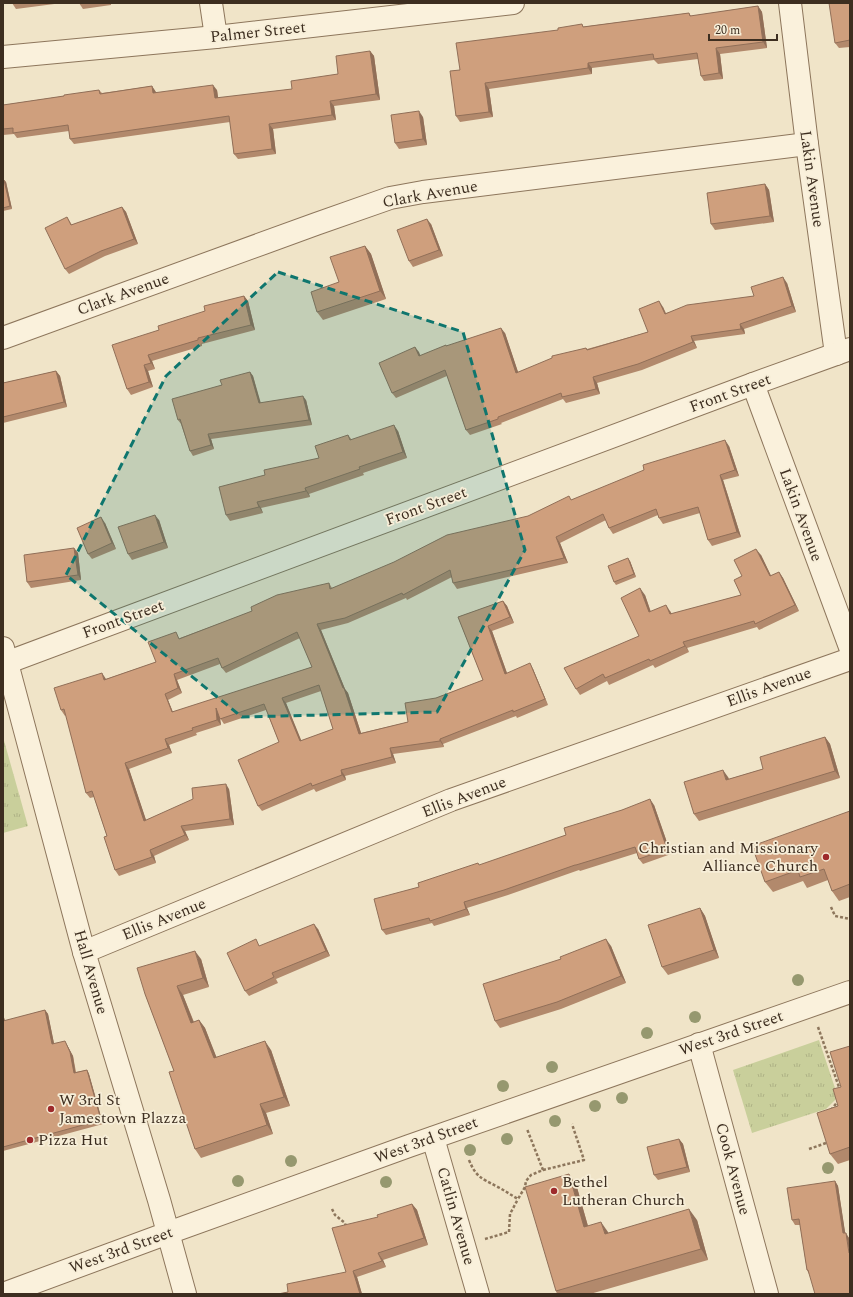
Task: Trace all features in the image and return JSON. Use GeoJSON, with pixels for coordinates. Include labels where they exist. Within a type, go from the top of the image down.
{"type":"FeatureCollection","features":[{"type":"Feature","properties":{"kind":"street"},"geometry":{"type":"LineString","coordinates":[[211,3],[216,38]]}},
{"type":"Feature","properties":{"kind":"street","name":"Palmer Street"},"geometry":{"type":"LineString","coordinates":[[3,57],[216,38],[513,3]]}},
{"type":"Feature","properties":{"kind":"street","name":"Lakin Avenue"},"geometry":{"type":"LineString","coordinates":[[790,3],[807,144],[843,352]]}},
{"type":"Feature","properties":{"kind":"street","name":"Clark Avenue"},"geometry":{"type":"LineString","coordinates":[[3,338],[269,240],[390,198],[423,192],[807,144]]}},
{"type":"Feature","properties":{"kind":"street","name":"Front Street"},"geometry":{"type":"LineString","coordinates":[[4,658],[843,352]]}},
{"type":"Feature","properties":{"kind":"street","name":"Lakin Avenue"},"geometry":{"type":"LineString","coordinates":[[753,384],[850,647]]}},
{"type":"Feature","properties":{"kind":"street","name":"Hall Avenue"},"geometry":{"type":"LineString","coordinates":[[4,658],[84,952],[185,1294]]}},
{"type":"Feature","properties":{"kind":"street","name":"Ellis Avenue"},"geometry":{"type":"LineString","coordinates":[[84,952],[451,800],[850,658]]}},
{"type":"Feature","properties":{"kind":"street","name":"West 3rd Street"},"geometry":{"type":"LineString","coordinates":[[3,1294],[433,1138],[850,992]]}},
{"type":"Feature","properties":{"kind":"street","name":"Cook Avenue"},"geometry":{"type":"LineString","coordinates":[[700,1044],[767,1294]]}},
{"type":"Feature","properties":{"kind":"street","name":"Catlin Avenue"},"geometry":{"type":"LineString","coordinates":[[433,1138],[478,1294]]}},
{"type":"Feature","properties":{"kind":"path"},"geometry":{"type":"LineString","coordinates":[[831,907],[834,916],[850,919]]}},
{"type":"Feature","properties":{"kind":"path"},"geometry":{"type":"LineString","coordinates":[[811,1006],[840,1091]]}},
{"type":"Feature","properties":{"kind":"path"},"geometry":{"type":"LineString","coordinates":[[827,1115],[842,1097]]}},
{"type":"Feature","properties":{"kind":"path"},"geometry":{"type":"LineString","coordinates":[[464,1245],[509,1232],[510,1214],[525,1186],[526,1181],[532,1175],[543,1170],[584,1160],[572,1124]]}},
{"type":"Feature","properties":{"kind":"path"},"geometry":{"type":"LineString","coordinates":[[809,1149],[829,1142],[827,1136]]}},
{"type":"Feature","properties":{"kind":"path"},"geometry":{"type":"LineString","coordinates":[[530,1139],[543,1170]]}},
{"type":"Feature","properties":{"kind":"path"},"geometry":{"type":"LineString","coordinates":[[469,1160],[473,1170],[482,1180],[496,1186],[518,1199]]}},
{"type":"Feature","properties":{"kind":"path"},"geometry":{"type":"LineString","coordinates":[[332,1209],[335,1215],[345,1223],[347,1232]]}},
{"type":"Feature","properties":{"kind":"highlighted area"},"geometry":{"type":"Polygon","coordinates":[[[278,272],[463,332],[525,550],[437,712],[242,717],[66,575],[166,376],[278,272]]]}},
{"type":"Feature","properties":{"kind":"green space"},"geometry":{"type":"Polygon","coordinates":[[[3,737],[28,826],[3,833],[3,737]]]}},
{"type":"Feature","properties":{"kind":"green space"},"geometry":{"type":"Polygon","coordinates":[[[819,1040],[838,1097],[826,1109],[752,1133],[733,1070],[819,1040]]]}},
{"type":"Feature","properties":{"kind":"building"},"geometry":{"type":"Polygon","coordinates":[[[829,3],[850,3],[850,40],[835,43],[829,3]]]}},
{"type":"Feature","properties":{"kind":"building"},"geometry":{"type":"Polygon","coordinates":[[[758,6],[763,42],[716,48],[719,73],[701,76],[697,53],[654,59],[653,54],[588,63],[588,68],[485,83],[489,112],[456,116],[450,71],[460,70],[456,43],[558,30],[558,28],[582,24],[583,27],[689,13],[690,16],[758,6]]]}},
{"type":"Feature","properties":{"kind":"building"},"geometry":{"type":"Polygon","coordinates":[[[370,51],[376,94],[330,101],[332,115],[269,124],[272,149],[234,154],[229,116],[70,139],[68,125],[13,133],[13,128],[3,129],[3,105],[99,90],[100,94],[152,86],[153,93],[213,85],[215,98],[292,89],[291,81],[338,74],[336,56],[370,51]]]}},
{"type":"Feature","properties":{"kind":"building"},"geometry":{"type":"Polygon","coordinates":[[[419,111],[423,139],[395,143],[391,115],[419,111]]]}},
{"type":"Feature","properties":{"kind":"building"},"geometry":{"type":"Polygon","coordinates":[[[3,180],[10,206],[3,208],[3,180]]]}},
{"type":"Feature","properties":{"kind":"building"},"geometry":{"type":"Polygon","coordinates":[[[765,184],[770,216],[711,224],[707,193],[765,184]]]}},
{"type":"Feature","properties":{"kind":"building"},"geometry":{"type":"Polygon","coordinates":[[[122,207],[134,239],[101,251],[65,269],[45,228],[67,217],[71,225],[122,207]]]}},
{"type":"Feature","properties":{"kind":"building"},"geometry":{"type":"Polygon","coordinates":[[[427,219],[439,250],[409,261],[397,230],[427,219]]]}},
{"type":"Feature","properties":{"kind":"building"},"geometry":{"type":"Polygon","coordinates":[[[365,246],[380,291],[317,312],[311,292],[339,282],[330,257],[365,246]]]}},
{"type":"Feature","properties":{"kind":"building"},"geometry":{"type":"Polygon","coordinates":[[[783,277],[792,306],[740,324],[741,329],[691,336],[693,342],[638,364],[593,377],[596,389],[562,397],[561,393],[498,417],[498,419],[466,430],[445,370],[392,393],[379,363],[415,347],[419,356],[446,345],[501,328],[516,373],[552,358],[552,356],[586,348],[587,350],[648,332],[639,309],[659,301],[665,314],[687,305],[754,296],[751,287],[783,277]]]}},
{"type":"Feature","properties":{"kind":"building"},"geometry":{"type":"Polygon","coordinates":[[[244,296],[251,325],[198,338],[198,340],[148,355],[151,363],[144,365],[149,382],[127,389],[112,345],[159,330],[158,326],[205,311],[204,306],[244,296]]]}},
{"type":"Feature","properties":{"kind":"building"},"geometry":{"type":"Polygon","coordinates":[[[56,371],[64,402],[3,417],[3,383],[56,371]]]}},
{"type":"Feature","properties":{"kind":"building"},"geometry":{"type":"Polygon","coordinates":[[[250,372],[259,403],[303,396],[309,420],[208,434],[211,445],[190,451],[172,399],[222,385],[220,380],[250,372]]]}},
{"type":"Feature","properties":{"kind":"building"},"geometry":{"type":"Polygon","coordinates":[[[394,425],[403,452],[305,488],[306,491],[257,502],[259,507],[226,515],[219,487],[265,475],[264,470],[319,458],[315,446],[348,435],[350,440],[394,425]]]}},
{"type":"Feature","properties":{"kind":"building"},"geometry":{"type":"Polygon","coordinates":[[[725,440],[735,470],[720,475],[737,532],[708,540],[698,507],[659,518],[656,509],[609,528],[603,514],[556,537],[564,558],[453,583],[450,570],[403,595],[402,593],[345,618],[317,624],[344,688],[359,734],[408,722],[405,703],[436,698],[483,680],[458,617],[503,601],[510,617],[488,626],[505,674],[530,663],[545,699],[440,739],[440,741],[390,748],[392,757],[341,770],[342,775],[312,786],[311,783],[258,806],[238,760],[279,742],[264,704],[220,719],[216,708],[217,720],[165,739],[168,748],[125,763],[144,821],[193,799],[192,788],[226,784],[230,819],[181,826],[185,835],[150,850],[152,857],[115,870],[104,837],[107,836],[92,791],[86,793],[64,709],[61,710],[54,688],[102,673],[104,680],[156,662],[148,642],[176,632],[179,639],[252,611],[251,607],[277,595],[329,583],[330,589],[394,562],[447,535],[528,516],[569,496],[571,500],[644,470],[643,465],[725,440]],[[297,632],[222,668],[218,658],[174,674],[178,688],[165,694],[172,712],[312,667],[297,632]],[[319,685],[282,698],[300,741],[333,729],[319,685]]]}},
{"type":"Feature","properties":{"kind":"building"},"geometry":{"type":"Polygon","coordinates":[[[155,515],[164,542],[128,554],[118,527],[155,515]]]}},
{"type":"Feature","properties":{"kind":"building"},"geometry":{"type":"Polygon","coordinates":[[[101,517],[112,543],[88,554],[77,528],[101,517]]]}},
{"type":"Feature","properties":{"kind":"building"},"geometry":{"type":"Polygon","coordinates":[[[74,548],[78,575],[27,582],[24,555],[74,548]]]}},
{"type":"Feature","properties":{"kind":"building"},"geometry":{"type":"Polygon","coordinates":[[[756,549],[770,576],[779,572],[795,605],[755,624],[754,621],[683,642],[685,646],[650,661],[649,659],[605,678],[603,674],[576,689],[564,668],[639,636],[621,598],[640,588],[649,612],[666,605],[670,614],[741,595],[734,580],[742,576],[734,560],[756,549]]]}},
{"type":"Feature","properties":{"kind":"building"},"geometry":{"type":"Polygon","coordinates":[[[628,558],[634,574],[614,582],[608,566],[628,558]]]}},
{"type":"Feature","properties":{"kind":"building"},"geometry":{"type":"Polygon","coordinates":[[[825,737],[835,771],[694,814],[684,782],[723,770],[726,780],[763,769],[760,757],[825,737]]]}},
{"type":"Feature","properties":{"kind":"building"},"geometry":{"type":"Polygon","coordinates":[[[650,799],[667,849],[639,859],[635,847],[575,865],[504,890],[464,902],[466,909],[430,921],[429,918],[382,930],[374,899],[419,887],[418,883],[478,863],[479,865],[566,835],[564,828],[622,810],[650,799]]]}},
{"type":"Feature","properties":{"kind":"building"},"geometry":{"type":"Polygon","coordinates":[[[850,811],[850,884],[832,891],[824,869],[800,877],[798,870],[765,882],[752,846],[850,811]]]}},
{"type":"Feature","properties":{"kind":"building"},"geometry":{"type":"Polygon","coordinates":[[[700,908],[714,950],[662,967],[648,925],[700,908]]]}},
{"type":"Feature","properties":{"kind":"building"},"geometry":{"type":"Polygon","coordinates":[[[314,924],[326,951],[272,973],[274,977],[245,991],[227,953],[256,939],[259,946],[314,924]]]}},
{"type":"Feature","properties":{"kind":"building"},"geometry":{"type":"Polygon","coordinates":[[[606,939],[621,976],[557,1002],[495,1021],[483,984],[561,959],[560,957],[606,939]]]}},
{"type":"Feature","properties":{"kind":"building"},"geometry":{"type":"Polygon","coordinates":[[[195,951],[203,978],[177,986],[191,1023],[199,1020],[214,1058],[265,1041],[284,1097],[260,1104],[267,1125],[195,1149],[169,1072],[174,1071],[145,994],[137,968],[195,951]]]}},
{"type":"Feature","properties":{"kind":"building"},"geometry":{"type":"Polygon","coordinates":[[[45,1010],[52,1044],[65,1041],[70,1052],[74,1073],[87,1070],[101,1120],[3,1147],[3,1021],[45,1010]]]}},
{"type":"Feature","properties":{"kind":"building"},"geometry":{"type":"Polygon","coordinates":[[[850,1046],[850,1147],[830,1154],[817,1113],[838,1106],[833,1089],[841,1087],[830,1052],[850,1046]]]}},
{"type":"Feature","properties":{"kind":"building"},"geometry":{"type":"Polygon","coordinates":[[[679,1139],[687,1167],[654,1175],[647,1147],[679,1139]]]}},
{"type":"Feature","properties":{"kind":"building"},"geometry":{"type":"Polygon","coordinates":[[[569,1174],[584,1227],[601,1222],[605,1234],[689,1209],[701,1249],[556,1291],[525,1187],[569,1174]]]}},
{"type":"Feature","properties":{"kind":"building"},"geometry":{"type":"Polygon","coordinates":[[[835,1181],[843,1233],[846,1233],[850,1253],[850,1294],[815,1294],[807,1270],[799,1219],[792,1220],[787,1188],[835,1181]]]}},
{"type":"Feature","properties":{"kind":"building"},"geometry":{"type":"Polygon","coordinates":[[[412,1204],[424,1238],[378,1253],[382,1261],[353,1271],[360,1294],[278,1294],[288,1292],[287,1284],[346,1272],[332,1228],[378,1217],[377,1215],[412,1204]]]}},
{"type":"Feature","properties":{"kind":"place","name":"Christian and Missionary Alliance Church"},"geometry":{"type":"Point","coordinates":[826,857]}},
{"type":"Feature","properties":{"kind":"place","name":"W 3rd St Jamestown Plazza"},"geometry":{"type":"Point","coordinates":[51,1109]}},
{"type":"Feature","properties":{"kind":"place","name":"Pizza Hut"},"geometry":{"type":"Point","coordinates":[30,1140]}},
{"type":"Feature","properties":{"kind":"place","name":"Bethel Lutheran Church"},"geometry":{"type":"Point","coordinates":[554,1191]}}]}
